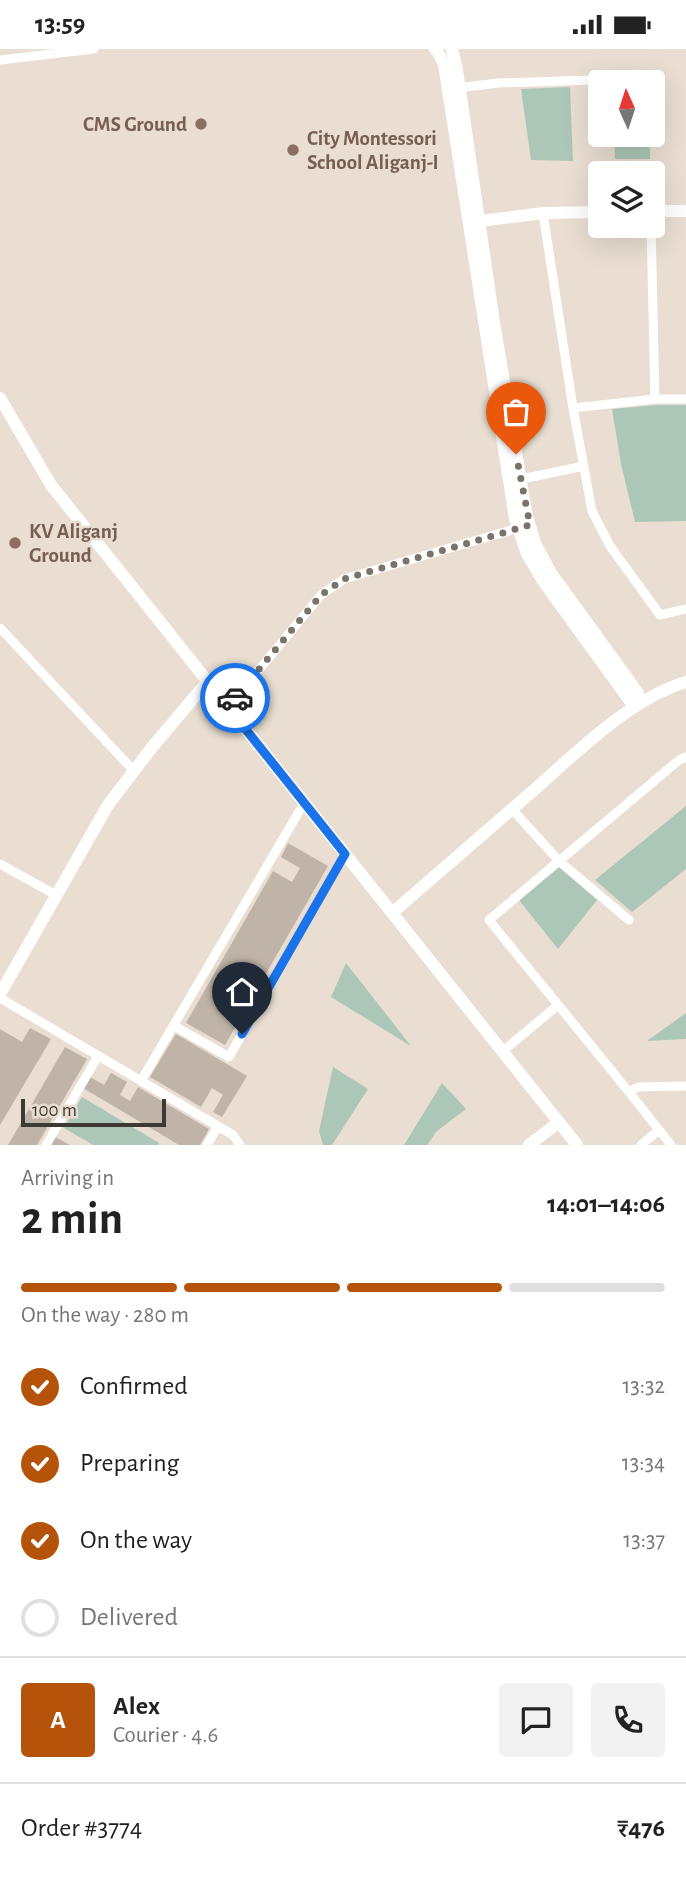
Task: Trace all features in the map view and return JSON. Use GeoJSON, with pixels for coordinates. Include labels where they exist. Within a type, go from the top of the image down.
{"type":"FeatureCollection","features":[{"type":"Feature","properties":{"kind":"street"},"geometry":{"type":"LineString","coordinates":[[0,60],[93,49]]}},
{"type":"Feature","properties":{"kind":"street"},"geometry":{"type":"LineString","coordinates":[[435,49],[454,89]]}},
{"type":"Feature","properties":{"kind":"street"},"geometry":{"type":"LineString","coordinates":[[452,49],[454,89],[515,480],[514,519],[524,527],[527,554],[543,581],[630,701],[638,703]]}},
{"type":"Feature","properties":{"kind":"street"},"geometry":{"type":"LineString","coordinates":[[454,89],[498,83],[588,80]]}},
{"type":"Feature","properties":{"kind":"street"},"geometry":{"type":"LineString","coordinates":[[665,211],[686,211]]}},
{"type":"Feature","properties":{"kind":"street"},"geometry":{"type":"LineString","coordinates":[[474,222],[543,212],[588,212]]}},
{"type":"Feature","properties":{"kind":"street"},"geometry":{"type":"LineString","coordinates":[[543,212],[592,511],[617,556],[660,615],[686,609]]}},
{"type":"Feature","properties":{"kind":"street"},"geometry":{"type":"LineString","coordinates":[[651,238],[655,399]]}},
{"type":"Feature","properties":{"kind":"street"},"geometry":{"type":"LineString","coordinates":[[0,398],[51,485],[577,1145]]}},
{"type":"Feature","properties":{"kind":"street"},"geometry":{"type":"LineString","coordinates":[[573,408],[655,399],[686,399]]}},
{"type":"Feature","properties":{"kind":"street"},"geometry":{"type":"LineString","coordinates":[[515,480],[584,466]]}},
{"type":"Feature","properties":{"kind":"street"},"geometry":{"type":"LineString","coordinates":[[228,707],[321,595],[344,579],[524,527]]}},
{"type":"Feature","properties":{"kind":"street"},"geometry":{"type":"LineString","coordinates":[[0,628],[134,771]]}},
{"type":"Feature","properties":{"kind":"street"},"geometry":{"type":"LineString","coordinates":[[208,681],[108,805],[0,996],[233,1135],[240,1145]]}},
{"type":"Feature","properties":{"kind":"street"},"geometry":{"type":"LineString","coordinates":[[392,913],[638,703],[686,682]]}},
{"type":"Feature","properties":{"kind":"street"},"geometry":{"type":"LineString","coordinates":[[671,1145],[489,921],[679,760],[686,757]]}},
{"type":"Feature","properties":{"kind":"street"},"geometry":{"type":"LineString","coordinates":[[141,1081],[304,803]]}},
{"type":"Feature","properties":{"kind":"street"},"geometry":{"type":"LineString","coordinates":[[512,809],[559,861],[629,920]]}},
{"type":"Feature","properties":{"kind":"street"},"geometry":{"type":"LineString","coordinates":[[174,1026],[229,1057],[345,854]]}},
{"type":"Feature","properties":{"kind":"street"},"geometry":{"type":"LineString","coordinates":[[0,864],[56,895]]}},
{"type":"Feature","properties":{"kind":"street"},"geometry":{"type":"LineString","coordinates":[[502,1052],[558,1005]]}},
{"type":"Feature","properties":{"kind":"street"},"geometry":{"type":"LineString","coordinates":[[46,1145],[97,1056]]}},
{"type":"Feature","properties":{"kind":"street"},"geometry":{"type":"LineString","coordinates":[[629,1091],[638,1087],[686,1086]]}},
{"type":"Feature","properties":{"kind":"street"},"geometry":{"type":"LineString","coordinates":[[529,1145],[559,1122]]}},
{"type":"Feature","properties":{"kind":"street"},"geometry":{"type":"LineString","coordinates":[[207,1145],[218,1126]]}},
{"type":"Feature","properties":{"kind":"street"},"geometry":{"type":"LineString","coordinates":[[641,1145],[659,1130]]}},
{"type":"Feature","properties":{"kind":"green space"},"geometry":{"type":"Polygon","coordinates":[[[570,87],[573,161],[531,160],[521,89],[570,87]]]}},
{"type":"Feature","properties":{"kind":"green space"},"geometry":{"type":"Polygon","coordinates":[[[614,147],[650,147],[650,159],[615,159],[614,147]]]}},
{"type":"Feature","properties":{"kind":"green space"},"geometry":{"type":"Polygon","coordinates":[[[686,405],[686,521],[635,522],[621,464],[612,409],[686,405]]]}},
{"type":"Feature","properties":{"kind":"green space"},"geometry":{"type":"Polygon","coordinates":[[[686,806],[686,869],[632,912],[595,880],[686,806]]]}},
{"type":"Feature","properties":{"kind":"green space"},"geometry":{"type":"Polygon","coordinates":[[[559,867],[597,900],[558,949],[519,900],[559,867]]]}},
{"type":"Feature","properties":{"kind":"green space"},"geometry":{"type":"Polygon","coordinates":[[[346,963],[411,1046],[331,997],[346,963]]]}},
{"type":"Feature","properties":{"kind":"green space"},"geometry":{"type":"Polygon","coordinates":[[[686,1013],[686,1039],[647,1041],[686,1013]]]}},
{"type":"Feature","properties":{"kind":"green space"},"geometry":{"type":"Polygon","coordinates":[[[333,1067],[368,1089],[332,1145],[323,1145],[319,1131],[333,1067]]]}},
{"type":"Feature","properties":{"kind":"green space"},"geometry":{"type":"Polygon","coordinates":[[[442,1083],[466,1109],[437,1131],[427,1145],[404,1145],[442,1083]]]}},
{"type":"Feature","properties":{"kind":"green space"},"geometry":{"type":"Polygon","coordinates":[[[82,1097],[159,1143],[158,1145],[93,1145],[64,1128],[82,1097]]]}},
{"type":"Feature","properties":{"kind":"building"},"geometry":{"type":"Polygon","coordinates":[[[288,843],[328,866],[225,1045],[186,1023],[273,871],[292,882],[300,868],[281,857],[288,843]]]}},
{"type":"Feature","properties":{"kind":"building"},"geometry":{"type":"Polygon","coordinates":[[[30,1028],[51,1039],[0,1125],[0,1029],[22,1042],[30,1028]]]}},
{"type":"Feature","properties":{"kind":"building"},"geometry":{"type":"Polygon","coordinates":[[[176,1034],[247,1076],[222,1117],[213,1112],[223,1095],[212,1088],[201,1107],[150,1077],[176,1034]]]}},
{"type":"Feature","properties":{"kind":"building"},"geometry":{"type":"Polygon","coordinates":[[[65,1047],[87,1059],[37,1145],[8,1145],[65,1047]]]}},
{"type":"Feature","properties":{"kind":"building"},"geometry":{"type":"Polygon","coordinates":[[[111,1073],[127,1082],[120,1095],[130,1101],[138,1087],[209,1129],[200,1145],[179,1145],[83,1088],[90,1077],[104,1085],[111,1073]]]}},
{"type":"Feature","properties":{"kind":"building"},"geometry":{"type":"Polygon","coordinates":[[[55,1137],[70,1145],[50,1145],[55,1137]]]}},
{"type":"Feature","properties":{"kind":"way so far"},"geometry":{"type":"LineString","coordinates":[[235,698],[321,595],[344,579],[530,525],[516,454]]}},
{"type":"Feature","properties":{"kind":"place","name":"CMS Ground"},"geometry":{"type":"Point","coordinates":[201,124]}},
{"type":"Feature","properties":{"kind":"place","name":"City Montessori School Aliganj-I"},"geometry":{"type":"Point","coordinates":[293,150]}},
{"type":"Feature","properties":{"kind":"place","name":"KV Aliganj Ground"},"geometry":{"type":"Point","coordinates":[15,543]}},
{"type":"Feature","properties":{"kind":"route"},"geometry":{"type":"LineString","coordinates":[[235,698],[228,707],[345,854],[242,1034]]}}]}
